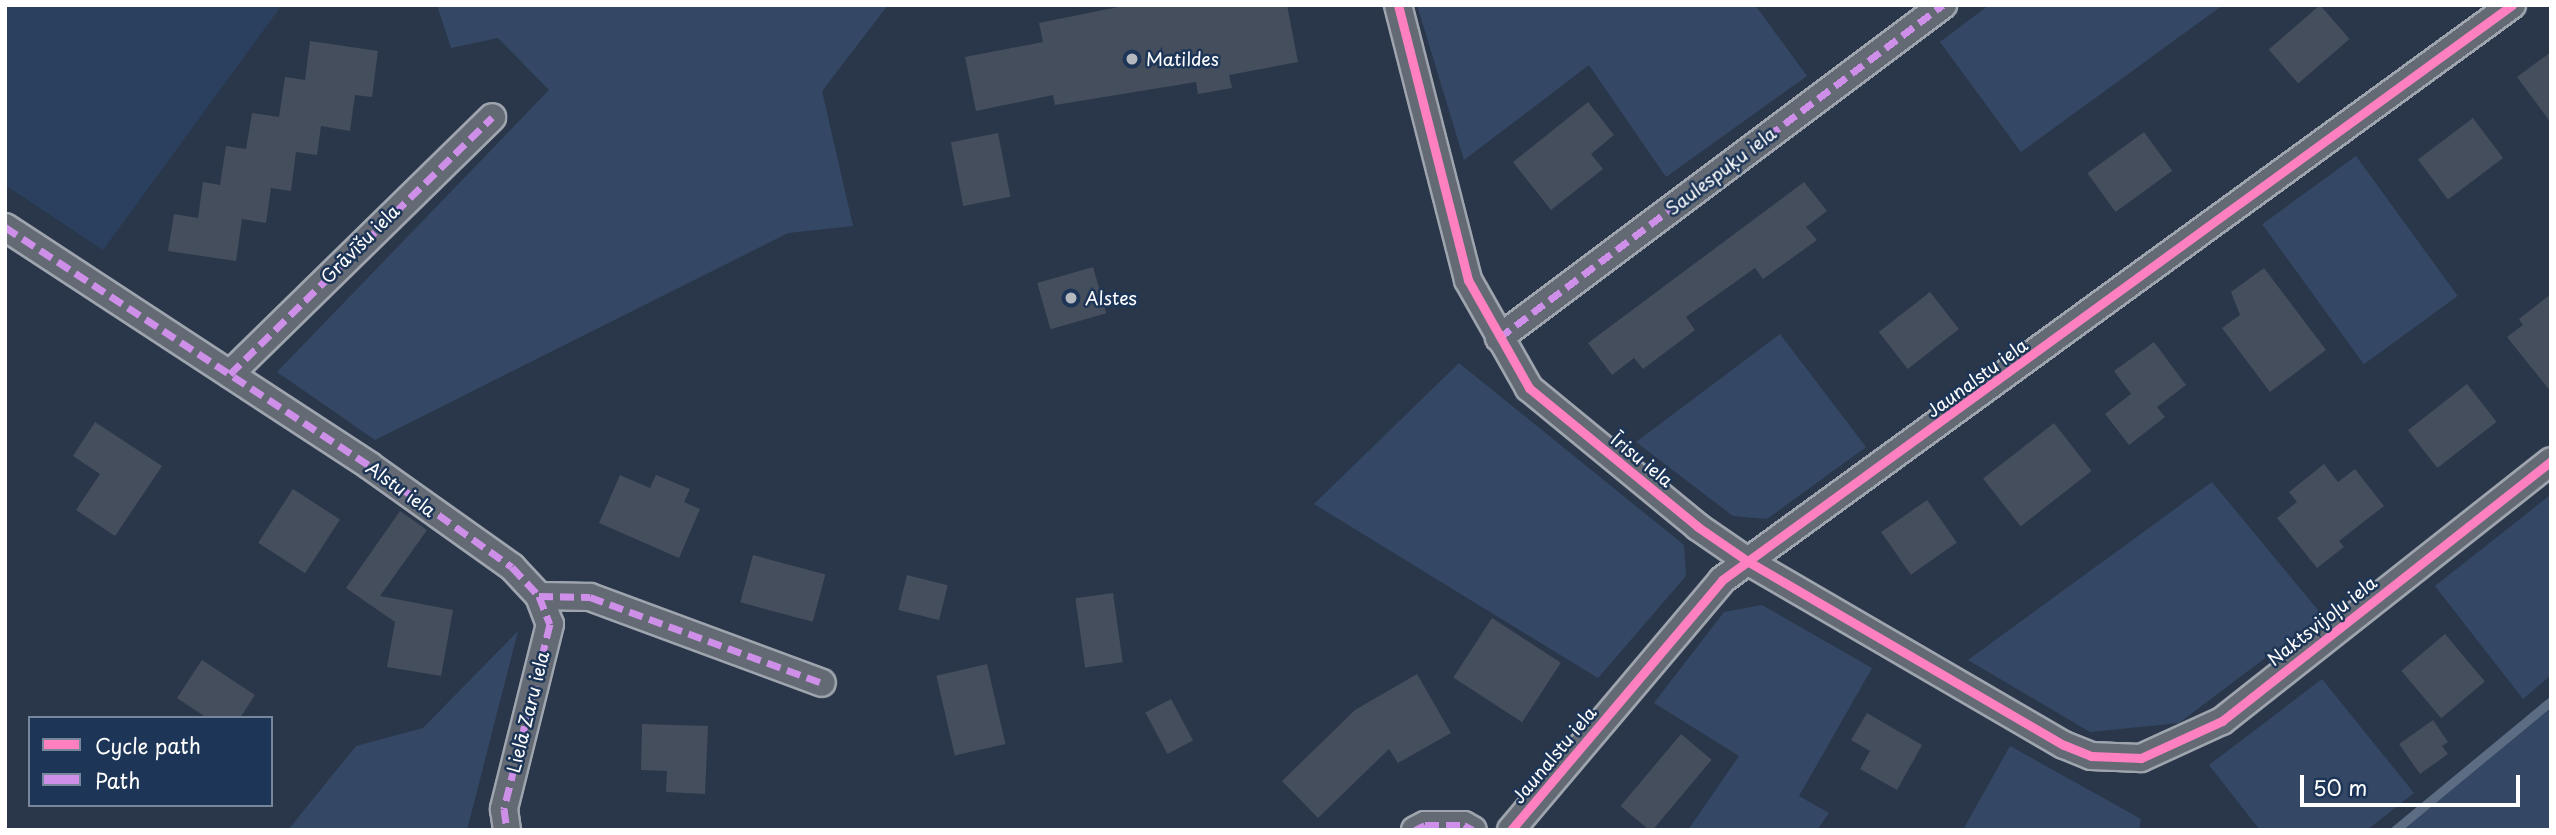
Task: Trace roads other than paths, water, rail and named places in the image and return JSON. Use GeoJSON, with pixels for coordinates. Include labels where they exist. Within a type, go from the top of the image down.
{"type":"FeatureCollection","features":[{"type":"Feature","properties":{"kind":"street","name":"Īrisu iela"},"geometry":{"type":"LineString","coordinates":[[1398,5],[1468,280],[1528,388],[1698,527],[1749,562],[2064,745],[2091,756]]}},
{"type":"Feature","properties":{"kind":"street","name":"Saulespuķu iela"},"geometry":{"type":"LineString","coordinates":[[1499,338],[1943,5]]}},
{"type":"Feature","properties":{"kind":"street","name":"Jaunalstu iela"},"geometry":{"type":"LineString","coordinates":[[1511,830],[1722,580],[2512,5]]}},
{"type":"Feature","properties":{"kind":"street","name":"Grāvīšu iela"},"geometry":{"type":"LineString","coordinates":[[230,374],[492,117]]}},
{"type":"Feature","properties":{"kind":"street","name":"Alstu iela"},"geometry":{"type":"LineString","coordinates":[[5,227],[230,374],[512,567],[538,596]]}},
{"type":"Feature","properties":{"kind":"street","name":"Naktsvijoļu iela"},"geometry":{"type":"LineString","coordinates":[[2091,756],[2141,758],[2222,721],[2551,460]]}},
{"type":"Feature","properties":{"kind":"street"},"geometry":{"type":"LineString","coordinates":[[538,596],[590,597],[822,683]]}},
{"type":"Feature","properties":{"kind":"street","name":"Lielā Zaru iela"},"geometry":{"type":"LineString","coordinates":[[507,830],[504,809],[550,624],[538,596]]}},
{"type":"Feature","properties":{"kind":"street"},"geometry":{"type":"LineString","coordinates":[[1416,830],[1425,825],[1464,825],[1473,830]]}},
{"type":"Feature","properties":{"kind":"waterway"},"geometry":{"type":"LineString","coordinates":[[2395,830],[2551,701]]}},
{"type":"Feature","properties":{"kind":"place","name":"Matildes"},"geometry":{"type":"Point","coordinates":[1132,59]}},
{"type":"Feature","properties":{"kind":"place","name":"Alstes"},"geometry":{"type":"Point","coordinates":[1071,298]}}]}
